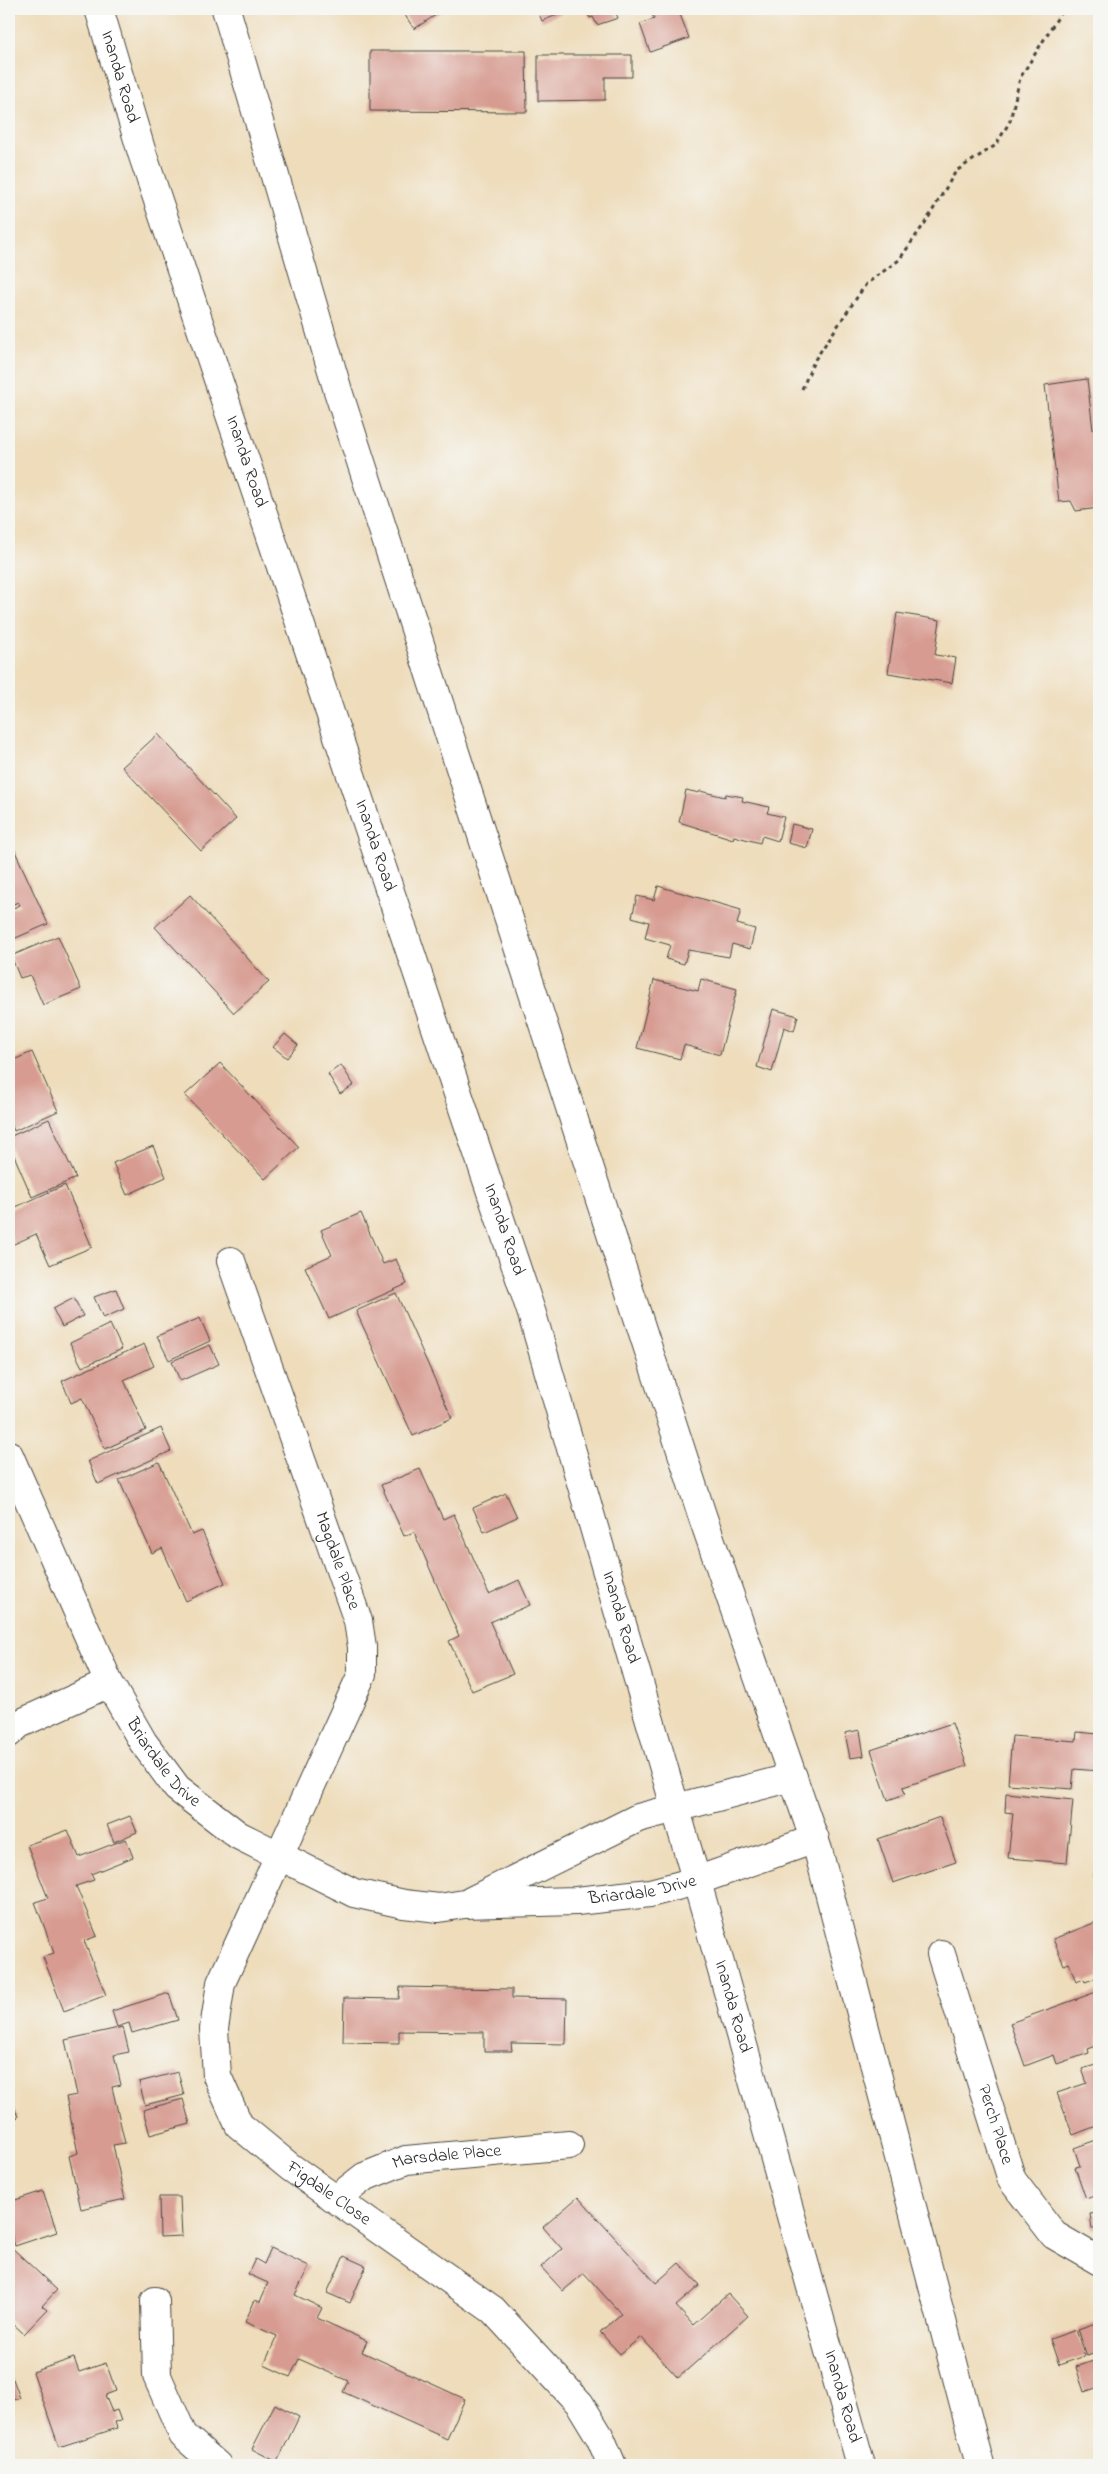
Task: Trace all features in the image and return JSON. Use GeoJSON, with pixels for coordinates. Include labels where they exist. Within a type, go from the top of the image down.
{"type":"FeatureCollection","features":[{"type":"Feature","properties":{"kind":"main road","name":"Inanda Road"},"geometry":{"type":"LineString","coordinates":[[99,9],[142,153],[532,1314],[862,2465]]}},
{"type":"Feature","properties":{"kind":"main road"},"geometry":{"type":"LineString","coordinates":[[226,9],[341,400],[702,1515],[815,1839],[980,2465]]}},
{"type":"Feature","properties":{"kind":"main road","name":"Magdale Place"},"geometry":{"type":"LineString","coordinates":[[231,1260],[358,1621],[362,1647],[362,1674],[279,1857]]}},
{"type":"Feature","properties":{"kind":"main road","name":"Briardale Drive"},"geometry":{"type":"LineString","coordinates":[[9,1454],[109,1683],[143,1742],[177,1788],[238,1835],[354,1893],[404,1904],[438,1908],[464,1904],[576,1901],[650,1893],[696,1881],[815,1839]]}},
{"type":"Feature","properties":{"kind":"main road"},"geometry":{"type":"LineString","coordinates":[[9,1733],[19,1724],[109,1683]]}},
{"type":"Feature","properties":{"kind":"main road","name":"Briardale Drive"},"geometry":{"type":"LineString","coordinates":[[464,1904],[638,1818],[793,1777]]}},
{"type":"Feature","properties":{"kind":"main road","name":"Figdale Close"},"geometry":{"type":"LineString","coordinates":[[279,1857],[221,1983],[214,2029],[217,2076],[239,2125],[290,2168],[493,2310],[580,2404],[600,2437],[612,2465]]}},
{"type":"Feature","properties":{"kind":"main road","name":"Perch Place"},"geometry":{"type":"LineString","coordinates":[[941,1954],[1012,2180],[1054,2235],[1099,2261]]}},
{"type":"Feature","properties":{"kind":"main road","name":"Marsdale Place"},"geometry":{"type":"LineString","coordinates":[[336,2199],[364,2177],[406,2160],[569,2145]]}},
{"type":"Feature","properties":{"kind":"main road"},"geometry":{"type":"LineString","coordinates":[[155,2301],[157,2376],[183,2434],[217,2465]]}},
{"type":"Feature","properties":{"kind":"path"},"geometry":{"type":"LineString","coordinates":[[802,389],[814,361],[866,284],[899,260],[927,220],[956,171],[996,145],[1010,121],[1020,78],[1063,9]]}},
{"type":"Feature","properties":{"kind":"building"},"geometry":{"type":"Polygon","coordinates":[[[401,9],[445,9],[414,29],[401,9]]]}},
{"type":"Feature","properties":{"kind":"building"},"geometry":{"type":"Polygon","coordinates":[[[537,9],[566,9],[567,11],[542,21],[537,9]]]}},
{"type":"Feature","properties":{"kind":"building"},"geometry":{"type":"Polygon","coordinates":[[[586,9],[614,9],[618,18],[597,25],[593,17],[590,18],[586,9]]]}},
{"type":"Feature","properties":{"kind":"building"},"geometry":{"type":"Polygon","coordinates":[[[650,9],[678,9],[689,38],[650,52],[640,24],[654,19],[650,9]]]}},
{"type":"Feature","properties":{"kind":"building"},"geometry":{"type":"Polygon","coordinates":[[[370,51],[526,51],[527,112],[370,111],[370,51]]]}},
{"type":"Feature","properties":{"kind":"building"},"geometry":{"type":"Polygon","coordinates":[[[538,55],[632,55],[632,77],[605,77],[605,100],[538,101],[538,55]]]}},
{"type":"Feature","properties":{"kind":"building"},"geometry":{"type":"Polygon","coordinates":[[[1087,379],[1093,430],[1099,430],[1099,508],[1076,511],[1071,501],[1059,502],[1045,385],[1087,379]]]}},
{"type":"Feature","properties":{"kind":"building"},"geometry":{"type":"Polygon","coordinates":[[[897,613],[940,620],[935,655],[956,658],[952,683],[888,673],[897,613]]]}},
{"type":"Feature","properties":{"kind":"building"},"geometry":{"type":"Polygon","coordinates":[[[158,734],[236,819],[201,851],[122,767],[158,734]]]}},
{"type":"Feature","properties":{"kind":"building"},"geometry":{"type":"Polygon","coordinates":[[[686,790],[725,797],[726,794],[743,797],[742,801],[769,807],[767,813],[784,817],[778,841],[762,836],[760,843],[734,836],[733,839],[679,822],[686,790]]]}},
{"type":"Feature","properties":{"kind":"building"},"geometry":{"type":"Polygon","coordinates":[[[792,824],[812,829],[807,848],[788,843],[792,824]]]}},
{"type":"Feature","properties":{"kind":"building"},"geometry":{"type":"Polygon","coordinates":[[[9,838],[48,924],[11,940],[9,935],[9,910],[20,905],[18,902],[9,906],[9,838]]]}},
{"type":"Feature","properties":{"kind":"building"},"geometry":{"type":"Polygon","coordinates":[[[658,886],[741,910],[737,924],[755,929],[750,949],[732,944],[729,957],[688,950],[684,964],[666,959],[670,945],[645,938],[649,922],[632,917],[637,896],[654,900],[658,886]]]}},
{"type":"Feature","properties":{"kind":"building"},"geometry":{"type":"Polygon","coordinates":[[[190,895],[269,982],[234,1013],[155,927],[190,895]]]}},
{"type":"Feature","properties":{"kind":"building"},"geometry":{"type":"Polygon","coordinates":[[[58,936],[81,989],[43,1005],[30,975],[20,978],[11,956],[58,936]]]}},
{"type":"Feature","properties":{"kind":"building"},"geometry":{"type":"Polygon","coordinates":[[[701,979],[737,989],[720,1055],[684,1045],[680,1059],[637,1048],[654,980],[698,991],[701,979]]]}},
{"type":"Feature","properties":{"kind":"building"},"geometry":{"type":"Polygon","coordinates":[[[773,1009],[798,1016],[794,1031],[784,1027],[772,1072],[757,1067],[773,1009]]]}},
{"type":"Feature","properties":{"kind":"building"},"geometry":{"type":"Polygon","coordinates":[[[285,1034],[298,1045],[287,1058],[273,1047],[285,1034]]]}},
{"type":"Feature","properties":{"kind":"building"},"geometry":{"type":"Polygon","coordinates":[[[32,1052],[58,1111],[14,1131],[9,1118],[9,1062],[32,1052]]]}},
{"type":"Feature","properties":{"kind":"building"},"geometry":{"type":"Polygon","coordinates":[[[220,1063],[299,1147],[265,1179],[185,1095],[220,1063]]]}},
{"type":"Feature","properties":{"kind":"building"},"geometry":{"type":"Polygon","coordinates":[[[341,1065],[354,1085],[340,1094],[328,1074],[341,1065]]]}},
{"type":"Feature","properties":{"kind":"building"},"geometry":{"type":"Polygon","coordinates":[[[49,1119],[76,1178],[32,1197],[9,1144],[9,1137],[49,1119]]]}},
{"type":"Feature","properties":{"kind":"building"},"geometry":{"type":"Polygon","coordinates":[[[153,1146],[166,1177],[127,1195],[113,1163],[153,1146]]]}},
{"type":"Feature","properties":{"kind":"building"},"geometry":{"type":"Polygon","coordinates":[[[65,1185],[92,1247],[50,1265],[36,1234],[14,1244],[9,1231],[9,1210],[65,1185]]]}},
{"type":"Feature","properties":{"kind":"building"},"geometry":{"type":"Polygon","coordinates":[[[361,1213],[383,1264],[396,1259],[407,1284],[329,1319],[305,1267],[332,1255],[321,1230],[361,1213]]]}},
{"type":"Feature","properties":{"kind":"building"},"geometry":{"type":"Polygon","coordinates":[[[116,1289],[124,1309],[103,1318],[94,1297],[116,1289]]]}},
{"type":"Feature","properties":{"kind":"building"},"geometry":{"type":"Polygon","coordinates":[[[396,1293],[452,1418],[413,1436],[356,1311],[396,1293]]]}},
{"type":"Feature","properties":{"kind":"building"},"geometry":{"type":"Polygon","coordinates":[[[74,1298],[83,1316],[62,1327],[53,1309],[74,1298]]]}},
{"type":"Feature","properties":{"kind":"building"},"geometry":{"type":"Polygon","coordinates":[[[200,1318],[210,1341],[169,1360],[157,1336],[200,1318]]]}},
{"type":"Feature","properties":{"kind":"building"},"geometry":{"type":"Polygon","coordinates":[[[110,1324],[122,1349],[82,1367],[70,1343],[110,1324]]]}},
{"type":"Feature","properties":{"kind":"building"},"geometry":{"type":"Polygon","coordinates":[[[144,1344],[154,1366],[124,1380],[146,1430],[105,1449],[82,1398],[71,1403],[62,1381],[144,1344]]]}},
{"type":"Feature","properties":{"kind":"building"},"geometry":{"type":"Polygon","coordinates":[[[210,1345],[219,1364],[180,1381],[172,1361],[210,1345]]]}},
{"type":"Feature","properties":{"kind":"building"},"geometry":{"type":"Polygon","coordinates":[[[161,1428],[171,1451],[98,1484],[88,1461],[161,1428]]]}},
{"type":"Feature","properties":{"kind":"building"},"geometry":{"type":"Polygon","coordinates":[[[159,1462],[192,1535],[202,1531],[225,1583],[186,1601],[162,1548],[152,1553],[119,1480],[159,1462]]]}},
{"type":"Feature","properties":{"kind":"building"},"geometry":{"type":"Polygon","coordinates":[[[420,1469],[443,1519],[454,1514],[489,1594],[519,1580],[530,1605],[490,1622],[513,1674],[472,1691],[449,1641],[459,1636],[414,1532],[404,1536],[381,1485],[420,1469]]]}},
{"type":"Feature","properties":{"kind":"building"},"geometry":{"type":"Polygon","coordinates":[[[506,1493],[517,1517],[484,1532],[473,1508],[506,1493]]]}},
{"type":"Feature","properties":{"kind":"building"},"geometry":{"type":"Polygon","coordinates":[[[952,1723],[967,1766],[903,1787],[905,1794],[888,1800],[871,1750],[952,1723]]]}},
{"type":"Feature","properties":{"kind":"building"},"geometry":{"type":"Polygon","coordinates":[[[860,1730],[864,1756],[850,1758],[845,1733],[860,1730]]]}},
{"type":"Feature","properties":{"kind":"building"},"geometry":{"type":"Polygon","coordinates":[[[1077,1732],[1099,1734],[1099,1771],[1074,1769],[1072,1789],[1008,1784],[1012,1736],[1076,1741],[1077,1732]]]}},
{"type":"Feature","properties":{"kind":"building"},"geometry":{"type":"Polygon","coordinates":[[[1006,1793],[1073,1800],[1067,1863],[1008,1858],[1013,1813],[1005,1812],[1006,1793]]]}},
{"type":"Feature","properties":{"kind":"building"},"geometry":{"type":"Polygon","coordinates":[[[130,1816],[137,1832],[114,1842],[107,1825],[130,1816]]]}},
{"type":"Feature","properties":{"kind":"building"},"geometry":{"type":"Polygon","coordinates":[[[940,1817],[956,1862],[893,1883],[878,1839],[940,1817]]]}},
{"type":"Feature","properties":{"kind":"building"},"geometry":{"type":"Polygon","coordinates":[[[68,1830],[79,1857],[126,1839],[133,1857],[91,1874],[94,1880],[76,1886],[97,1936],[84,1941],[106,1995],[64,2011],[43,1957],[54,1953],[35,1902],[48,1898],[27,1845],[68,1830]]]}},
{"type":"Feature","properties":{"kind":"building"},"geometry":{"type":"Polygon","coordinates":[[[1098,1840],[1099,1876],[1094,1876],[1098,1840]]]}},
{"type":"Feature","properties":{"kind":"building"},"geometry":{"type":"Polygon","coordinates":[[[1099,1921],[1099,1977],[1085,1982],[1084,1979],[1076,1982],[1069,1963],[1064,1965],[1053,1939],[1099,1921]]]}},
{"type":"Feature","properties":{"kind":"building"},"geometry":{"type":"Polygon","coordinates":[[[400,1987],[512,1989],[512,1998],[567,1999],[566,2044],[511,2043],[512,2051],[484,2051],[484,2032],[399,2031],[399,2043],[343,2042],[344,1998],[399,1999],[400,1987]]]}},
{"type":"Feature","properties":{"kind":"building"},"geometry":{"type":"Polygon","coordinates":[[[1099,1991],[1099,2045],[1088,2049],[1089,2053],[1057,2064],[1054,2055],[1025,2066],[1010,2023],[1099,1991]]]}},
{"type":"Feature","properties":{"kind":"building"},"geometry":{"type":"Polygon","coordinates":[[[169,1993],[178,2020],[132,2033],[129,2023],[117,2027],[112,2011],[169,1993]]]}},
{"type":"Feature","properties":{"kind":"building"},"geometry":{"type":"Polygon","coordinates":[[[123,2027],[129,2052],[114,2055],[121,2085],[112,2087],[125,2143],[113,2145],[125,2199],[81,2209],[69,2156],[78,2153],[66,2097],[77,2095],[65,2040],[123,2027]]]}},
{"type":"Feature","properties":{"kind":"building"},"geometry":{"type":"Polygon","coordinates":[[[1099,2064],[1099,2125],[1073,2135],[1057,2093],[1087,2083],[1082,2069],[1099,2064]]]}},
{"type":"Feature","properties":{"kind":"building"},"geometry":{"type":"Polygon","coordinates":[[[178,2072],[184,2095],[145,2105],[139,2082],[178,2072]]]}},
{"type":"Feature","properties":{"kind":"building"},"geometry":{"type":"Polygon","coordinates":[[[9,2094],[18,2117],[9,2121],[9,2094]]]}},
{"type":"Feature","properties":{"kind":"building"},"geometry":{"type":"Polygon","coordinates":[[[183,2099],[190,2124],[150,2135],[143,2110],[183,2099]]]}},
{"type":"Feature","properties":{"kind":"building"},"geometry":{"type":"Polygon","coordinates":[[[1099,2139],[1099,2194],[1086,2199],[1075,2167],[1080,2166],[1074,2148],[1099,2139]]]}},
{"type":"Feature","properties":{"kind":"building"},"geometry":{"type":"Polygon","coordinates":[[[43,2191],[57,2232],[15,2246],[9,2228],[9,2202],[43,2191]]]}},
{"type":"Feature","properties":{"kind":"building"},"geometry":{"type":"Polygon","coordinates":[[[159,2197],[180,2197],[182,2236],[160,2237],[159,2197]]]}},
{"type":"Feature","properties":{"kind":"building"},"geometry":{"type":"Polygon","coordinates":[[[578,2197],[656,2283],[679,2263],[700,2285],[676,2306],[693,2325],[728,2294],[748,2316],[678,2378],[641,2337],[620,2354],[600,2332],[621,2314],[584,2273],[563,2291],[541,2267],[562,2249],[543,2227],[578,2197]]]}},
{"type":"Feature","properties":{"kind":"building"},"geometry":{"type":"Polygon","coordinates":[[[1099,2213],[1099,2228],[1092,2229],[1090,2214],[1099,2213]]]}},
{"type":"Feature","properties":{"kind":"building"},"geometry":{"type":"Polygon","coordinates":[[[9,2245],[57,2290],[42,2306],[47,2310],[24,2334],[9,2320],[9,2245]]]}},
{"type":"Feature","properties":{"kind":"building"},"geometry":{"type":"Polygon","coordinates":[[[271,2248],[309,2266],[295,2295],[322,2308],[317,2318],[367,2341],[362,2352],[465,2399],[447,2439],[343,2392],[348,2381],[299,2359],[290,2377],[264,2365],[277,2336],[245,2322],[255,2300],[260,2302],[268,2283],[248,2274],[255,2259],[264,2264],[271,2248]]]}},
{"type":"Feature","properties":{"kind":"building"},"geometry":{"type":"Polygon","coordinates":[[[344,2256],[366,2266],[350,2303],[327,2293],[344,2256]]]}},
{"type":"Feature","properties":{"kind":"building"},"geometry":{"type":"Polygon","coordinates":[[[1099,2322],[1099,2352],[1087,2356],[1078,2329],[1099,2322]]]}},
{"type":"Feature","properties":{"kind":"building"},"geometry":{"type":"Polygon","coordinates":[[[1076,2330],[1085,2356],[1059,2365],[1050,2339],[1076,2330]]]}},
{"type":"Feature","properties":{"kind":"building"},"geometry":{"type":"Polygon","coordinates":[[[74,2358],[79,2372],[106,2363],[116,2391],[105,2395],[112,2412],[117,2410],[121,2421],[115,2422],[117,2428],[59,2447],[33,2372],[74,2358]]]}},
{"type":"Feature","properties":{"kind":"building"},"geometry":{"type":"Polygon","coordinates":[[[1099,2359],[1099,2387],[1084,2392],[1076,2367],[1099,2359]]]}},
{"type":"Feature","properties":{"kind":"building"},"geometry":{"type":"Polygon","coordinates":[[[13,2379],[20,2398],[9,2401],[9,2381],[13,2379]]]}},
{"type":"Feature","properties":{"kind":"building"},"geometry":{"type":"Polygon","coordinates":[[[275,2404],[299,2417],[277,2462],[252,2449],[275,2404]]]}}]}
